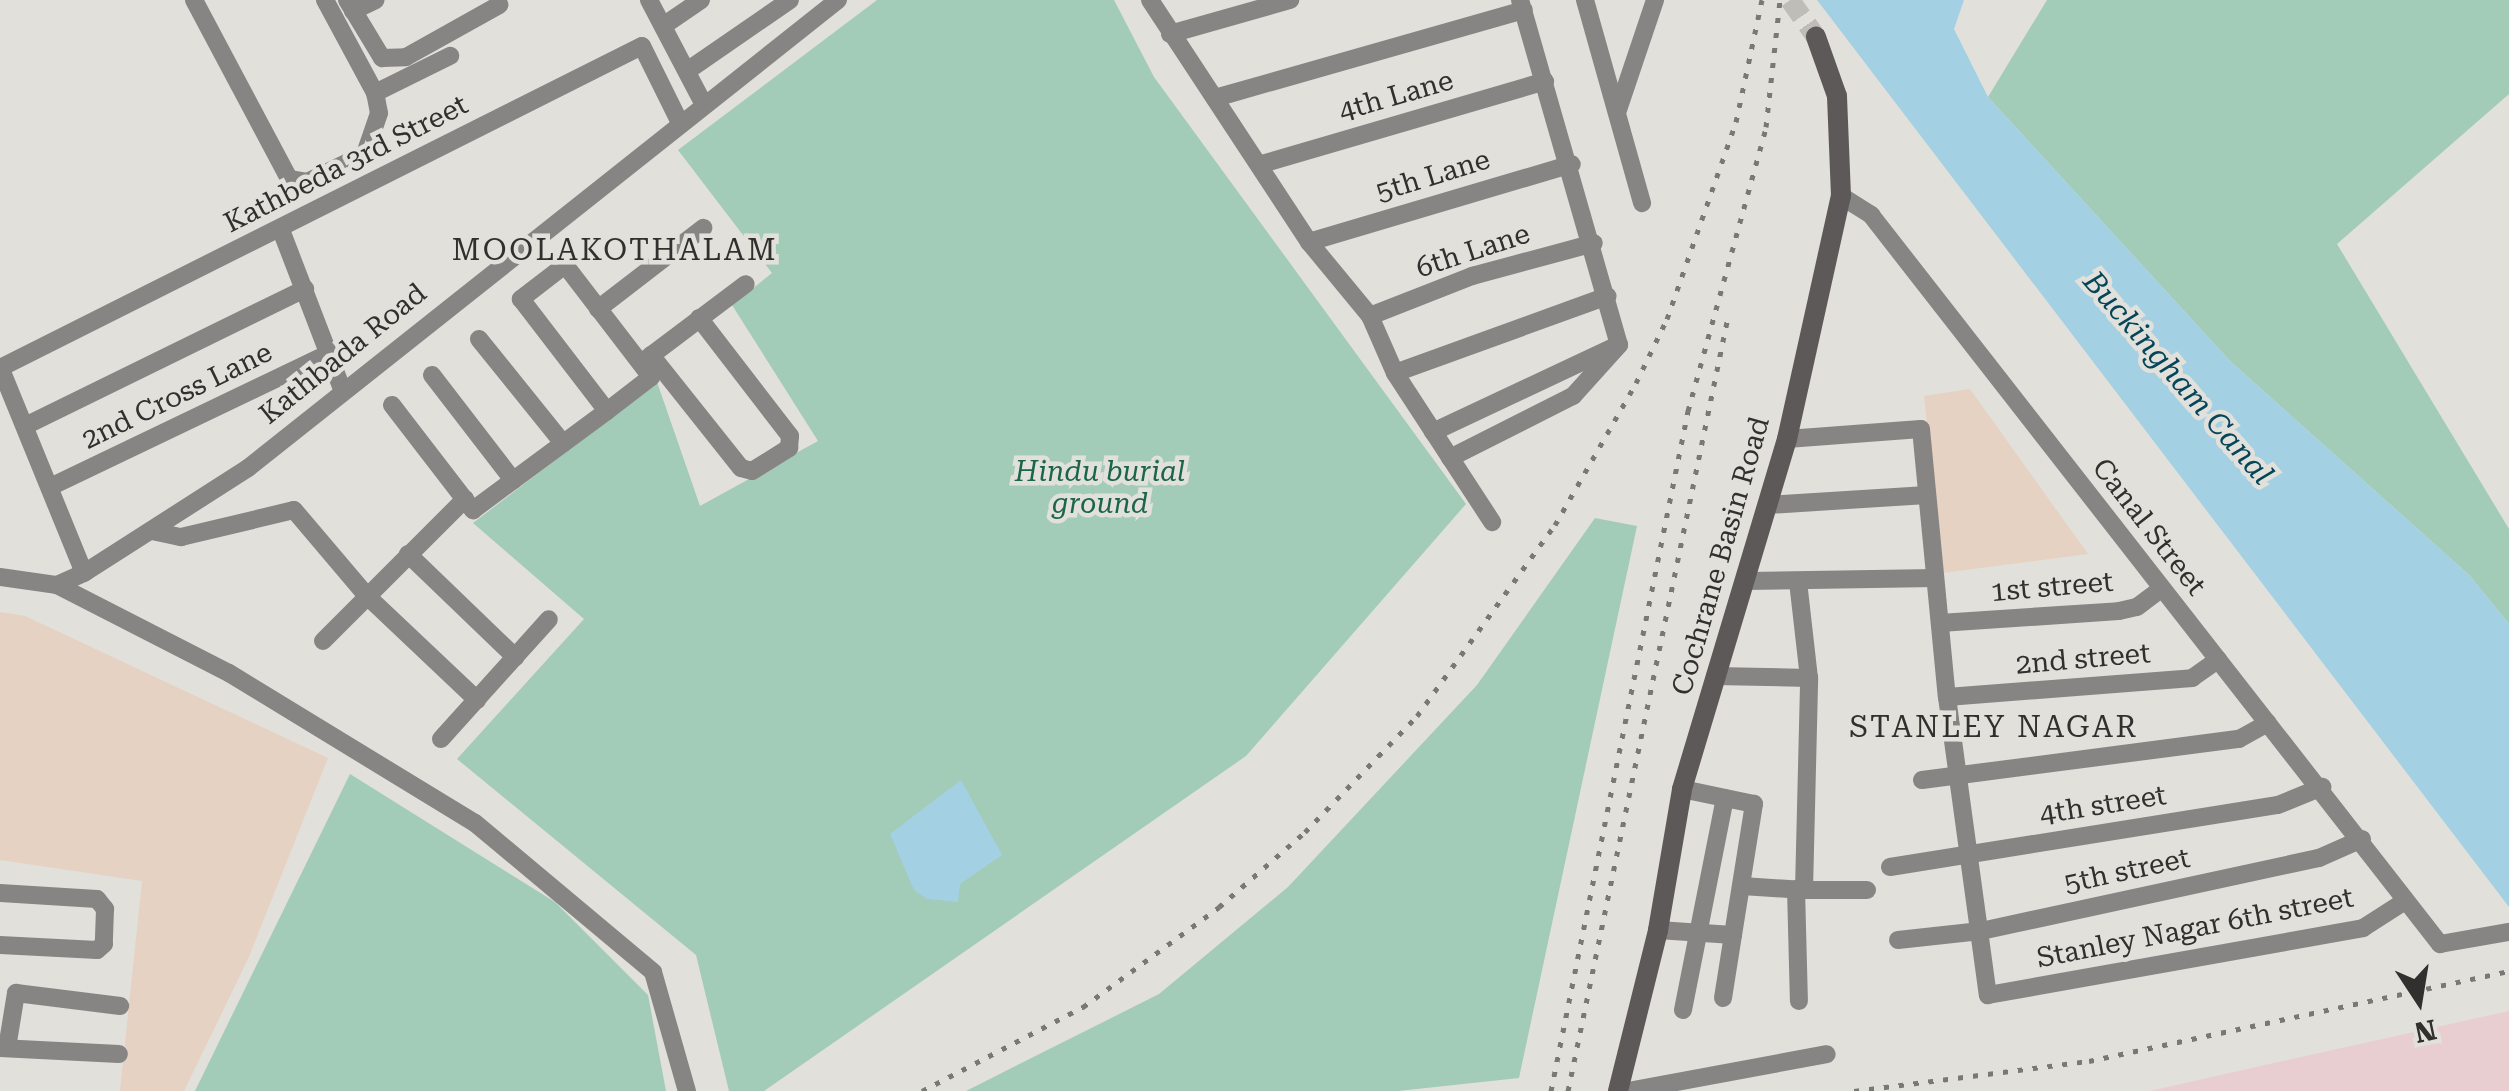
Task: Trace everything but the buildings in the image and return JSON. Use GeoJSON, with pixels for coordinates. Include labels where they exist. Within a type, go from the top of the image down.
{"type":"FeatureCollection","features":[{"type":"Feature","properties":{"kind":"main road","name":"Cochrane Basin Road"},"geometry":{"type":"LineString","coordinates":[[1618,1091],[1658,930],[1682,789],[1747,581],[1786,438],[1841,196],[1837,96],[1816,37]]}},
{"type":"Feature","properties":{"kind":"street"},"geometry":{"type":"LineString","coordinates":[[194,0],[289,179],[307,182],[365,154],[379,113],[375,93],[325,0]]}},
{"type":"Feature","properties":{"kind":"street"},"geometry":{"type":"LineString","coordinates":[[376,0],[350,6],[382,58],[406,57],[499,4]]}},
{"type":"Feature","properties":{"kind":"street"},"geometry":{"type":"LineString","coordinates":[[650,0],[703,102]]}},
{"type":"Feature","properties":{"kind":"street"},"geometry":{"type":"LineString","coordinates":[[663,26],[701,0]]}},
{"type":"Feature","properties":{"kind":"street"},"geometry":{"type":"LineString","coordinates":[[686,72],[790,0]]}},
{"type":"Feature","properties":{"kind":"street","name":"Kathbada Road"},"geometry":{"type":"LineString","coordinates":[[57,585],[84,574],[248,468],[703,102],[812,8],[838,0]]}},
{"type":"Feature","properties":{"kind":"street"},"geometry":{"type":"LineString","coordinates":[[1150,0],[1310,242],[1370,316],[1395,373],[1492,522]]}},
{"type":"Feature","properties":{"kind":"street"},"geometry":{"type":"LineString","coordinates":[[1170,34],[1290,0]]}},
{"type":"Feature","properties":{"kind":"street"},"geometry":{"type":"LineString","coordinates":[[1585,0],[1642,203]]}},
{"type":"Feature","properties":{"kind":"street"},"geometry":{"type":"LineString","coordinates":[[1618,110],[1654,0]]}},
{"type":"Feature","properties":{"kind":"street"},"geometry":{"type":"LineString","coordinates":[[1215,98],[1522,5],[1572,164],[1619,345]]}},
{"type":"Feature","properties":{"kind":"street","name":"Kathbeda 3rd Street"},"geometry":{"type":"LineString","coordinates":[[0,367],[281,230],[642,46],[678,121]]}},
{"type":"Feature","properties":{"kind":"street"},"geometry":{"type":"LineString","coordinates":[[375,93],[450,56]]}},
{"type":"Feature","properties":{"kind":"street","name":"4th Lane"},"geometry":{"type":"LineString","coordinates":[[1262,164],[1545,81]]}},
{"type":"Feature","properties":{"kind":"street","name":"5th Lane"},"geometry":{"type":"LineString","coordinates":[[1310,242],[1572,164]]}},
{"type":"Feature","properties":{"kind":"street","name":"Canal Street"},"geometry":{"type":"LineString","coordinates":[[1841,196],[1871,215],[2445,947],[2509,932]]}},
{"type":"Feature","properties":{"kind":"street"},"geometry":{"type":"LineString","coordinates":[[598,309],[704,228]]}},
{"type":"Feature","properties":{"kind":"street"},"geometry":{"type":"LineString","coordinates":[[281,230],[342,389]]}},
{"type":"Feature","properties":{"kind":"street","name":"6th Lane"},"geometry":{"type":"LineString","coordinates":[[1370,316],[1472,276],[1594,242]]}},
{"type":"Feature","properties":{"kind":"street"},"geometry":{"type":"LineString","coordinates":[[607,411],[521,299],[566,266],[598,309],[741,468],[752,471],[790,448],[790,436],[699,318]]}},
{"type":"Feature","properties":{"kind":"street"},"geometry":{"type":"LineString","coordinates":[[323,641],[408,554],[469,505],[513,480],[607,411],[647,365],[699,318],[746,284]]}},
{"type":"Feature","properties":{"kind":"street"},"geometry":{"type":"LineString","coordinates":[[25,426],[305,289]]}},
{"type":"Feature","properties":{"kind":"street"},"geometry":{"type":"LineString","coordinates":[[1395,373],[1608,296]]}},
{"type":"Feature","properties":{"kind":"street"},"geometry":{"type":"LineString","coordinates":[[479,339],[563,444]]}},
{"type":"Feature","properties":{"kind":"street"},"geometry":{"type":"LineString","coordinates":[[1433,432],[1619,345]]}},
{"type":"Feature","properties":{"kind":"street"},"geometry":{"type":"LineString","coordinates":[[1450,458],[1573,396],[1619,345]]}},
{"type":"Feature","properties":{"kind":"street","name":"2nd Cross Lane"},"geometry":{"type":"LineString","coordinates":[[50,488],[328,354]]}},
{"type":"Feature","properties":{"kind":"street"},"geometry":{"type":"LineString","coordinates":[[0,367],[84,574]]}},
{"type":"Feature","properties":{"kind":"street"},"geometry":{"type":"LineString","coordinates":[[432,375],[513,480]]}},
{"type":"Feature","properties":{"kind":"street"},"geometry":{"type":"LineString","coordinates":[[392,405],[469,505]]}},
{"type":"Feature","properties":{"kind":"street"},"geometry":{"type":"LineString","coordinates":[[1786,438],[1921,430],[1947,697],[1982,930]]}},
{"type":"Feature","properties":{"kind":"street"},"geometry":{"type":"LineString","coordinates":[[1768,505],[1927,495]]}},
{"type":"Feature","properties":{"kind":"street"},"geometry":{"type":"LineString","coordinates":[[152,531],[181,537],[294,510],[366,595],[477,700]]}},
{"type":"Feature","properties":{"kind":"street"},"geometry":{"type":"LineString","coordinates":[[408,554],[516,658]]}},
{"type":"Feature","properties":{"kind":"street"},"geometry":{"type":"LineString","coordinates":[[0,577],[57,585],[229,673],[475,823],[652,972],[687,1091]]}},
{"type":"Feature","properties":{"kind":"street"},"geometry":{"type":"LineString","coordinates":[[1747,581],[1935,578]]}},
{"type":"Feature","properties":{"kind":"street"},"geometry":{"type":"LineString","coordinates":[[1798,582],[1808,678],[1799,1001]]}},
{"type":"Feature","properties":{"kind":"street","name":"1st street"},"geometry":{"type":"LineString","coordinates":[[1940,624],[2120,611],[2138,607],[2162,588]]}},
{"type":"Feature","properties":{"kind":"street"},"geometry":{"type":"LineString","coordinates":[[442,739],[549,620]]}},
{"type":"Feature","properties":{"kind":"street","name":"2nd street"},"geometry":{"type":"LineString","coordinates":[[1947,697],[2192,678],[2218,660]]}},
{"type":"Feature","properties":{"kind":"street"},"geometry":{"type":"LineString","coordinates":[[1715,676],[1808,678]]}},
{"type":"Feature","properties":{"kind":"street"},"geometry":{"type":"LineString","coordinates":[[1922,780],[2239,739],[2268,723]]}},
{"type":"Feature","properties":{"kind":"street","name":"4th street"},"geometry":{"type":"LineString","coordinates":[[1890,867],[2278,805],[2322,787]]}},
{"type":"Feature","properties":{"kind":"street"},"geometry":{"type":"LineString","coordinates":[[1682,789],[1754,804],[1722,998]]}},
{"type":"Feature","properties":{"kind":"street"},"geometry":{"type":"LineString","coordinates":[[1683,1010],[1724,798]]}},
{"type":"Feature","properties":{"kind":"street","name":"5th street"},"geometry":{"type":"LineString","coordinates":[[1898,940],[1982,930],[2320,858],[2362,839]]}},
{"type":"Feature","properties":{"kind":"street"},"geometry":{"type":"LineString","coordinates":[[1742,886],[1867,890]]}},
{"type":"Feature","properties":{"kind":"street"},"geometry":{"type":"LineString","coordinates":[[0,893],[97,900],[106,909],[104,944],[97,950],[0,945]]}},
{"type":"Feature","properties":{"kind":"street","name":"Stanley Nagar 6th street"},"geometry":{"type":"LineString","coordinates":[[1982,930],[1988,995],[2363,928],[2406,901]]}},
{"type":"Feature","properties":{"kind":"street"},"geometry":{"type":"LineString","coordinates":[[1658,930],[1733,935]]}},
{"type":"Feature","properties":{"kind":"street"},"geometry":{"type":"LineString","coordinates":[[119,1054],[3,1048],[16,993],[120,1006]]}},
{"type":"Feature","properties":{"kind":"street"},"geometry":{"type":"LineString","coordinates":[[1628,1091],[1827,1054]]}},
{"type":"Feature","properties":{"kind":"shaded area"},"geometry":{"type":"Polygon","coordinates":[[[1970,389],[2088,554],[1942,573],[1924,396],[1970,389]]]}},
{"type":"Feature","properties":{"kind":"shaded area"},"geometry":{"type":"Polygon","coordinates":[[[0,612],[25,616],[328,758],[248,959],[184,1091],[120,1091],[142,881],[0,860],[0,612]]]}},
{"type":"Feature","properties":{"kind":"shaded area"},"geometry":{"type":"Polygon","coordinates":[[[2509,1011],[2509,1091],[2150,1091],[2278,1062],[2509,1011]]]}},
{"type":"Feature","properties":{"kind":"green space","name":"Hindu burial ground"},"geometry":{"type":"Polygon","coordinates":[[[877,0],[1114,0],[1154,77],[1466,504],[1246,756],[764,1091],[729,1091],[696,955],[457,759],[584,619],[473,523],[657,382],[700,506],[818,441],[732,305],[772,273],[678,150],[877,0]]]}},
{"type":"Feature","properties":{"kind":"green space"},"geometry":{"type":"Polygon","coordinates":[[[2047,0],[2509,0],[2509,94],[2337,244],[2509,529],[2509,624],[2469,575],[2230,361],[1988,97],[2047,0]]]}},
{"type":"Feature","properties":{"kind":"green space"},"geometry":{"type":"Polygon","coordinates":[[[1595,518],[1637,526],[1519,1078],[1398,1091],[966,1091],[1159,994],[1288,887],[1477,685],[1595,518]]]}},
{"type":"Feature","properties":{"kind":"green space"},"geometry":{"type":"Polygon","coordinates":[[[350,774],[555,902],[648,995],[666,1091],[195,1091],[350,774]]]}},
{"type":"Feature","properties":{"kind":"water","name":"Buckingham Canal"},"geometry":{"type":"Polygon","coordinates":[[[1817,0],[1964,0],[1954,29],[1988,97],[2230,361],[2469,575],[2509,624],[2509,907],[1817,0]]]}},
{"type":"Feature","properties":{"kind":"water"},"geometry":{"type":"Polygon","coordinates":[[[961,780],[1002,855],[960,884],[958,902],[927,899],[914,890],[890,834],[961,780]]]}},
{"type":"Feature","properties":{"kind":"tunnel"},"geometry":{"type":"LineString","coordinates":[[1790,0],[1816,37]]}},
{"type":"Feature","properties":{"kind":"railway"},"geometry":{"type":"LineString","coordinates":[[922,1091],[1083,1007],[1219,907],[1305,832],[1417,716],[1555,525],[1636,383],[1667,319],[1736,122],[1762,0]]}},
{"type":"Feature","properties":{"kind":"railway"},"geometry":{"type":"LineString","coordinates":[[1551,1091],[1688,411],[1766,127],[1780,0]]}},
{"type":"Feature","properties":{"kind":"railway"},"geometry":{"type":"LineString","coordinates":[[1568,1091],[1728,317]]}},
{"type":"Feature","properties":{"kind":"railway"},"geometry":{"type":"LineString","coordinates":[[1854,1091],[2089,1061],[2509,971]]}},
{"type":"Feature","properties":{"kind":"district","name":"MOOLAKOTHALAM"},"geometry":{"type":"Point","coordinates":[615,250]}},
{"type":"Feature","properties":{"kind":"district","name":"STANLEY NAGAR"},"geometry":{"type":"Point","coordinates":[1994,727]}}]}
